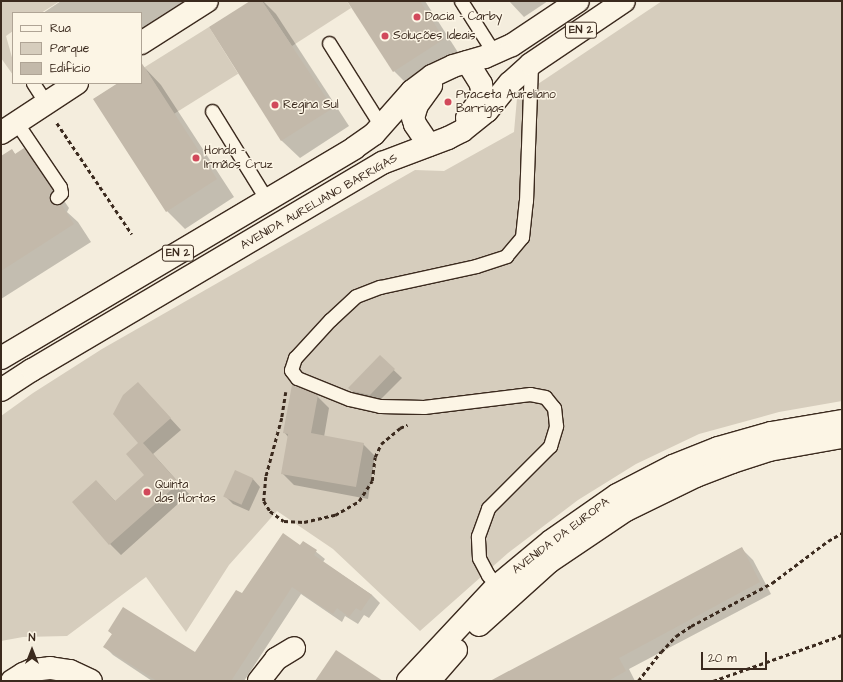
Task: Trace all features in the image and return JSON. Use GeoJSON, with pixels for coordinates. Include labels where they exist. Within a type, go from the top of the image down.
{"type":"FeatureCollection","features":[{"type":"Feature","properties":{"kind":"main road"},"geometry":{"type":"LineString","coordinates":[[142,42],[207,1]]}},
{"type":"Feature","properties":{"kind":"main road","name":"EN 2"},"geometry":{"type":"LineString","coordinates":[[1,358],[354,148],[381,126],[412,91],[441,72],[494,53],[518,42],[578,1]]}},
{"type":"Feature","properties":{"kind":"main road","name":"AVENIDA AURELIANO BARRIGAS"},"geometry":{"type":"LineString","coordinates":[[1,390],[32,370],[382,163],[454,136],[482,116],[510,83],[531,64],[624,1]]}},
{"type":"Feature","properties":{"kind":"main road"},"geometry":{"type":"LineString","coordinates":[[454,136],[482,94],[481,84],[468,62]]}},
{"type":"Feature","properties":{"kind":"main road"},"geometry":{"type":"LineString","coordinates":[[429,146],[415,124],[413,114],[417,105],[441,72]]}},
{"type":"Feature","properties":{"kind":"main road"},"geometry":{"type":"LineString","coordinates":[[9,128],[75,84]]}},
{"type":"Feature","properties":{"kind":"main road","name":"AVENIDA DA EUROPA"},"geometry":{"type":"LineString","coordinates":[[408,681],[497,586],[551,541],[588,514],[646,478],[672,466],[747,439],[797,428],[842,421]]}},
{"type":"Feature","properties":{"kind":"main road","name":"AVENIDA DA EUROPA"},"geometry":{"type":"LineString","coordinates":[[429,681],[483,621],[526,581],[549,562],[626,510],[696,476],[732,462],[769,450],[842,437]]}},
{"type":"Feature","properties":{"kind":"main road"},"geometry":{"type":"LineString","coordinates":[[259,681],[276,659],[294,648]]}},
{"type":"Feature","properties":{"kind":"main road"},"geometry":{"type":"LineString","coordinates":[[17,677],[40,669],[61,668],[75,672],[91,681]]}},
{"type":"Feature","properties":{"kind":"lane"},"geometry":{"type":"LineString","coordinates":[[461,1],[494,53]]}},
{"type":"Feature","properties":{"kind":"lane"},"geometry":{"type":"LineString","coordinates":[[329,43],[381,126]]}},
{"type":"Feature","properties":{"kind":"lane"},"geometry":{"type":"LineString","coordinates":[[497,586],[488,575],[479,558],[478,536],[488,508],[550,446],[556,426],[554,408],[545,397],[530,394],[424,408],[364,403],[296,378],[291,370],[295,358],[330,320],[356,296],[380,287],[476,266],[506,256],[522,237],[526,201],[531,64]]}},
{"type":"Feature","properties":{"kind":"lane"},"geometry":{"type":"LineString","coordinates":[[34,84],[46,103]]}},
{"type":"Feature","properties":{"kind":"lane"},"geometry":{"type":"LineString","coordinates":[[212,110],[267,200]]}},
{"type":"Feature","properties":{"kind":"lane"},"geometry":{"type":"LineString","coordinates":[[9,128],[60,187],[61,193],[57,197]]}},
{"type":"Feature","properties":{"kind":"path"},"geometry":{"type":"LineString","coordinates":[[57,123],[132,234]]}},
{"type":"Feature","properties":{"kind":"path"},"geometry":{"type":"LineString","coordinates":[[291,370],[282,418],[266,477],[264,501],[270,512],[284,521],[304,522],[335,515],[359,501],[372,481],[375,458],[381,444],[400,428],[410,424],[424,408]]}},
{"type":"Feature","properties":{"kind":"path"},"geometry":{"type":"LineString","coordinates":[[638,681],[676,636],[691,626],[772,583],[828,541],[842,534]]}},
{"type":"Feature","properties":{"kind":"path"},"geometry":{"type":"LineString","coordinates":[[713,681],[842,636]]}},
{"type":"Feature","properties":{"kind":"green space"},"geometry":{"type":"Polygon","coordinates":[[[1,1],[60,1],[43,12],[12,12],[12,32],[6,36],[12,57],[12,74],[1,58],[1,1]]]}},
{"type":"Feature","properties":{"kind":"green space"},"geometry":{"type":"Polygon","coordinates":[[[262,1],[347,1],[351,8],[292,46],[262,1]]]}},
{"type":"Feature","properties":{"kind":"green space"},"geometry":{"type":"Polygon","coordinates":[[[662,1],[842,1],[842,401],[779,412],[699,434],[636,464],[578,500],[508,553],[420,631],[333,549],[277,511],[229,565],[186,632],[146,577],[67,636],[23,637],[1,641],[1,416],[33,393],[102,349],[415,170],[444,171],[514,132],[517,98],[662,1]]]}},
{"type":"Feature","properties":{"kind":"green space"},"geometry":{"type":"Polygon","coordinates":[[[209,27],[238,74],[174,114],[145,67],[209,27]]]}},
{"type":"Feature","properties":{"kind":"building"},"geometry":{"type":"Polygon","coordinates":[[[250,1],[262,1],[333,108],[281,141],[209,27],[250,1]]]}},
{"type":"Feature","properties":{"kind":"building"},"geometry":{"type":"Polygon","coordinates":[[[347,1],[420,1],[444,39],[393,72],[347,1]]]}},
{"type":"Feature","properties":{"kind":"building"},"geometry":{"type":"Polygon","coordinates":[[[142,64],[217,179],[166,212],[93,99],[116,84],[142,84],[142,64]]]}},
{"type":"Feature","properties":{"kind":"building"},"geometry":{"type":"Polygon","coordinates":[[[24,148],[52,190],[49,195],[51,202],[55,205],[61,204],[74,224],[1,271],[1,156],[12,149],[15,154],[24,148]]]}},
{"type":"Feature","properties":{"kind":"building"},"geometry":{"type":"Polygon","coordinates":[[[380,355],[395,369],[370,395],[352,391],[348,388],[380,355]]]}},
{"type":"Feature","properties":{"kind":"building","name":"Quinta das Hortas"},"geometry":{"type":"Polygon","coordinates":[[[138,382],[171,418],[143,443],[179,483],[109,545],[72,502],[96,480],[115,501],[144,475],[126,454],[138,443],[113,414],[123,395],[138,382]]]}},
{"type":"Feature","properties":{"kind":"building"},"geometry":{"type":"Polygon","coordinates":[[[292,385],[318,395],[311,433],[364,443],[356,487],[281,474],[288,434],[283,433],[292,385]]]}},
{"type":"Feature","properties":{"kind":"building"},"geometry":{"type":"Polygon","coordinates":[[[235,470],[253,478],[241,505],[223,496],[235,470]]]}},
{"type":"Feature","properties":{"kind":"building"},"geometry":{"type":"Polygon","coordinates":[[[283,533],[300,545],[303,541],[317,550],[314,555],[372,595],[361,611],[356,608],[349,617],[337,608],[333,614],[292,587],[231,681],[157,681],[103,647],[112,634],[108,631],[123,607],[195,652],[236,590],[242,593],[283,533]]]}},
{"type":"Feature","properties":{"kind":"building"},"geometry":{"type":"Polygon","coordinates":[[[742,547],[760,582],[619,658],[626,671],[608,681],[490,681],[742,547]]]}},
{"type":"Feature","properties":{"kind":"building"},"geometry":{"type":"Polygon","coordinates":[[[336,650],[383,681],[315,681],[336,650]]]}},
{"type":"Feature","properties":{"kind":"place","name":"Dacia - Carby"},"geometry":{"type":"Point","coordinates":[417,17]}},
{"type":"Feature","properties":{"kind":"place","name":"Soluções Ideais"},"geometry":{"type":"Point","coordinates":[385,36]}},
{"type":"Feature","properties":{"kind":"place","name":"Praceta Aureliano Barrigas"},"geometry":{"type":"Point","coordinates":[448,102]}},
{"type":"Feature","properties":{"kind":"place","name":"Regina Sul"},"geometry":{"type":"Point","coordinates":[275,105]}},
{"type":"Feature","properties":{"kind":"place","name":"Honda - Irmãos Cruz"},"geometry":{"type":"Point","coordinates":[196,158]}},
{"type":"Feature","properties":{"kind":"place","name":"Quinta das Hortas"},"geometry":{"type":"Point","coordinates":[147,492]}}]}
